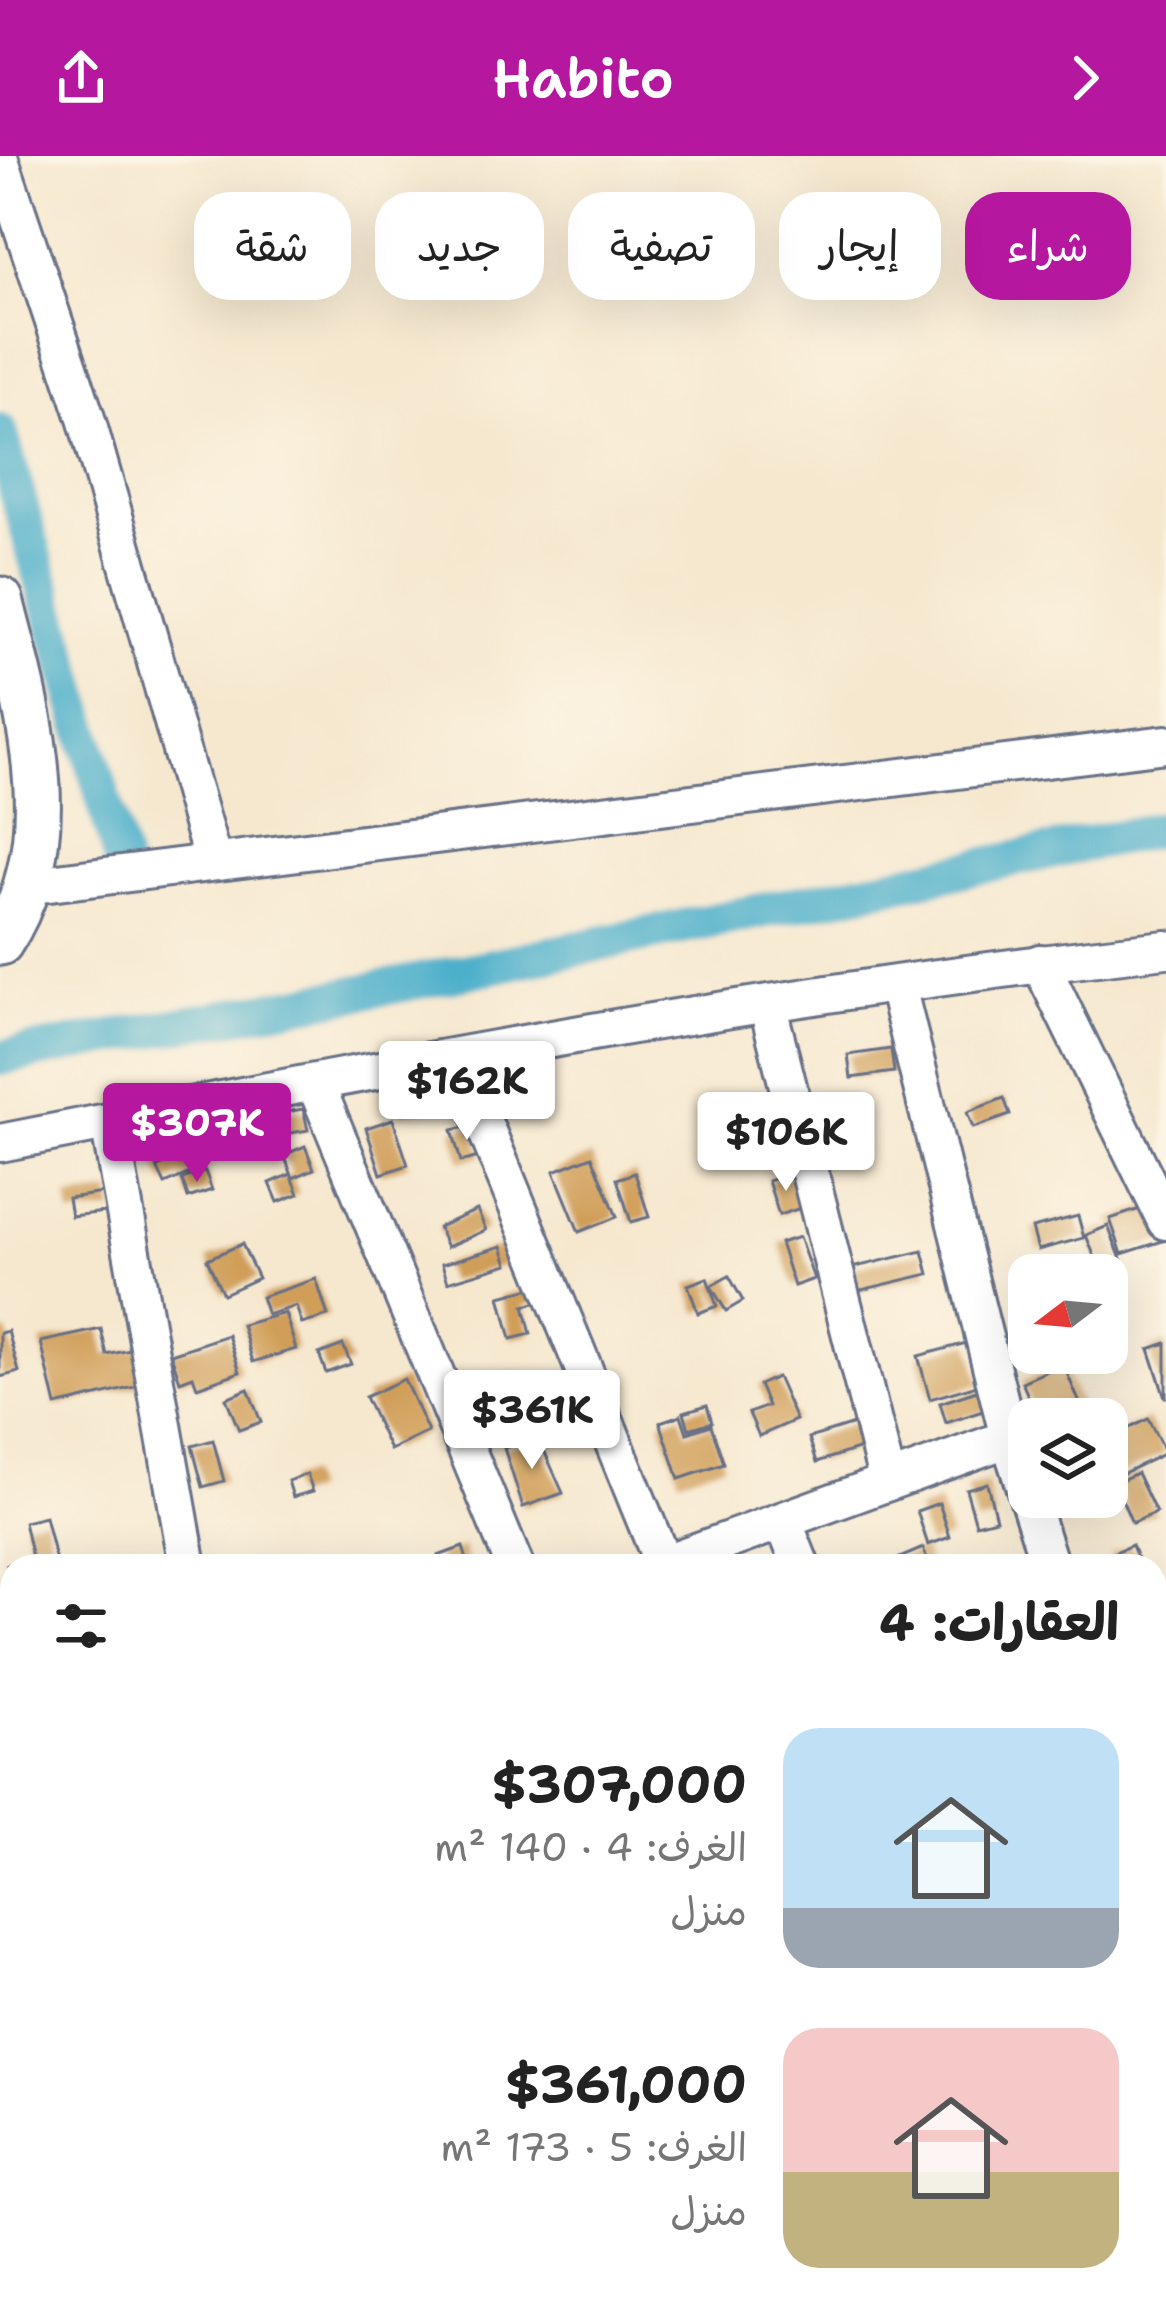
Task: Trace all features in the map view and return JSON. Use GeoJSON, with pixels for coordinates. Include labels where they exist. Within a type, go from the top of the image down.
{"type":"FeatureCollection","features":[{"type":"Feature","properties":{"kind":"street"},"geometry":{"type":"LineString","coordinates":[[0,160],[86,418],[213,862]]}},
{"type":"Feature","properties":{"kind":"street"},"geometry":{"type":"LineString","coordinates":[[0,600],[32,724],[36,834],[25,886],[0,942]]}},
{"type":"Feature","properties":{"kind":"street"},"geometry":{"type":"LineString","coordinates":[[25,886],[1166,744]]}},
{"type":"Feature","properties":{"kind":"street"},"geometry":{"type":"LineString","coordinates":[[0,1143],[457,1058],[1040,963],[1166,949]]}},
{"type":"Feature","properties":{"kind":"street"},"geometry":{"type":"LineString","coordinates":[[1040,963],[1166,1221]]}},
{"type":"Feature","properties":{"kind":"street"},"geometry":{"type":"LineString","coordinates":[[897,986],[1008,1434]]}},
{"type":"Feature","properties":{"kind":"street"},"geometry":{"type":"LineString","coordinates":[[767,1007],[888,1482]]}},
{"type":"Feature","properties":{"kind":"street"},"geometry":{"type":"LineString","coordinates":[[457,1058],[660,1554]]}},
{"type":"Feature","properties":{"kind":"street"},"geometry":{"type":"LineString","coordinates":[[315,1083],[510,1554]]}},
{"type":"Feature","properties":{"kind":"street"},"geometry":{"type":"LineString","coordinates":[[109,1122],[186,1554]]}},
{"type":"Feature","properties":{"kind":"street"},"geometry":{"type":"LineString","coordinates":[[693,1554],[1008,1438]]}},
{"type":"Feature","properties":{"kind":"street"},"geometry":{"type":"LineString","coordinates":[[1035,1518],[1046,1554]]}},
{"type":"Feature","properties":{"kind":"street"},"geometry":{"type":"LineString","coordinates":[[783,1520],[796,1554]]}},
{"type":"Feature","properties":{"kind":"building"},"geometry":{"type":"Polygon","coordinates":[[[891,1049],[894,1072],[851,1078],[848,1055],[891,1049]]]}},
{"type":"Feature","properties":{"kind":"building"},"geometry":{"type":"Polygon","coordinates":[[[423,1089],[426,1109],[403,1113],[400,1092],[423,1089]]]}},
{"type":"Feature","properties":{"kind":"building"},"geometry":{"type":"Polygon","coordinates":[[[1004,1098],[1010,1115],[973,1128],[967,1112],[1004,1098]]]}},
{"type":"Feature","properties":{"kind":"building"},"geometry":{"type":"Polygon","coordinates":[[[303,1109],[308,1130],[285,1134],[281,1113],[303,1109]]]}},
{"type":"Feature","properties":{"kind":"building"},"geometry":{"type":"Polygon","coordinates":[[[393,1119],[408,1165],[381,1174],[366,1128],[393,1119]]]}},
{"type":"Feature","properties":{"kind":"building"},"geometry":{"type":"Polygon","coordinates":[[[474,1125],[482,1156],[461,1162],[452,1130],[474,1125]]]}},
{"type":"Feature","properties":{"kind":"building"},"geometry":{"type":"Polygon","coordinates":[[[305,1146],[314,1169],[293,1178],[284,1155],[305,1146]]]}},
{"type":"Feature","properties":{"kind":"building"},"geometry":{"type":"Polygon","coordinates":[[[196,1150],[203,1167],[165,1184],[157,1167],[196,1150]]]}},
{"type":"Feature","properties":{"kind":"building"},"geometry":{"type":"Polygon","coordinates":[[[592,1156],[617,1217],[579,1232],[554,1171],[592,1156]]]}},
{"type":"Feature","properties":{"kind":"building"},"geometry":{"type":"Polygon","coordinates":[[[205,1171],[212,1190],[188,1198],[182,1179],[205,1171]]]}},
{"type":"Feature","properties":{"kind":"building"},"geometry":{"type":"Polygon","coordinates":[[[635,1173],[649,1217],[631,1222],[617,1179],[635,1173]]]}},
{"type":"Feature","properties":{"kind":"building"},"geometry":{"type":"Polygon","coordinates":[[[793,1173],[804,1207],[779,1215],[768,1181],[793,1173]]]}},
{"type":"Feature","properties":{"kind":"building"},"geometry":{"type":"Polygon","coordinates":[[[291,1174],[299,1194],[278,1202],[270,1183],[291,1174]]]}},
{"type":"Feature","properties":{"kind":"building"},"geometry":{"type":"Polygon","coordinates":[[[111,1192],[114,1211],[71,1216],[68,1198],[111,1192]]]}},
{"type":"Feature","properties":{"kind":"building"},"geometry":{"type":"Polygon","coordinates":[[[1155,1204],[1166,1240],[1122,1254],[1110,1219],[1155,1204]]]}},
{"type":"Feature","properties":{"kind":"building"},"geometry":{"type":"Polygon","coordinates":[[[477,1210],[486,1230],[447,1247],[438,1227],[477,1210]]]}},
{"type":"Feature","properties":{"kind":"building"},"geometry":{"type":"Polygon","coordinates":[[[1078,1216],[1084,1238],[1038,1250],[1032,1228],[1078,1216]]]}},
{"type":"Feature","properties":{"kind":"building"},"geometry":{"type":"Polygon","coordinates":[[[1108,1226],[1119,1254],[1094,1254],[1086,1235],[1108,1226]]]}},
{"type":"Feature","properties":{"kind":"building"},"geometry":{"type":"Polygon","coordinates":[[[799,1237],[814,1279],[794,1286],[780,1243],[799,1237]]]}},
{"type":"Feature","properties":{"kind":"building"},"geometry":{"type":"Polygon","coordinates":[[[242,1244],[258,1278],[223,1294],[207,1259],[242,1244]]]}},
{"type":"Feature","properties":{"kind":"building"},"geometry":{"type":"Polygon","coordinates":[[[502,1246],[508,1264],[448,1282],[442,1264],[502,1246]]]}},
{"type":"Feature","properties":{"kind":"building"},"geometry":{"type":"Polygon","coordinates":[[[923,1251],[929,1274],[857,1291],[851,1268],[923,1251]]]}},
{"type":"Feature","properties":{"kind":"building"},"geometry":{"type":"Polygon","coordinates":[[[729,1276],[743,1301],[726,1311],[711,1286],[729,1276]]]}},
{"type":"Feature","properties":{"kind":"building"},"geometry":{"type":"Polygon","coordinates":[[[707,1278],[717,1306],[698,1313],[688,1285],[707,1278]]]}},
{"type":"Feature","properties":{"kind":"building"},"geometry":{"type":"Polygon","coordinates":[[[316,1279],[328,1316],[302,1324],[296,1306],[267,1315],[261,1297],[316,1279]]]}},
{"type":"Feature","properties":{"kind":"building"},"geometry":{"type":"Polygon","coordinates":[[[539,1286],[542,1301],[524,1306],[531,1334],[511,1339],[500,1296],[539,1286]]]}},
{"type":"Feature","properties":{"kind":"building"},"geometry":{"type":"Polygon","coordinates":[[[285,1313],[296,1349],[253,1362],[242,1325],[285,1313]]]}},
{"type":"Feature","properties":{"kind":"building"},"geometry":{"type":"Polygon","coordinates":[[[101,1329],[107,1355],[139,1348],[147,1384],[56,1406],[41,1342],[101,1329]]]}},
{"type":"Feature","properties":{"kind":"building"},"geometry":{"type":"Polygon","coordinates":[[[8,1331],[19,1372],[0,1377],[0,1333],[8,1331]]]}},
{"type":"Feature","properties":{"kind":"building"},"geometry":{"type":"Polygon","coordinates":[[[228,1335],[240,1372],[197,1387],[193,1376],[180,1381],[171,1354],[228,1335]]]}},
{"type":"Feature","properties":{"kind":"building"},"geometry":{"type":"Polygon","coordinates":[[[970,1342],[981,1384],[930,1399],[918,1356],[970,1342]]]}},
{"type":"Feature","properties":{"kind":"building"},"geometry":{"type":"Polygon","coordinates":[[[1166,1343],[1166,1397],[1165,1397],[1149,1349],[1166,1343]]]}},
{"type":"Feature","properties":{"kind":"building"},"geometry":{"type":"Polygon","coordinates":[[[343,1345],[351,1364],[326,1373],[319,1354],[343,1345]]]}},
{"type":"Feature","properties":{"kind":"building"},"geometry":{"type":"Polygon","coordinates":[[[1040,1374],[1067,1374],[1078,1398],[1029,1398],[1022,1382],[1040,1374]]]}},
{"type":"Feature","properties":{"kind":"building"},"geometry":{"type":"Polygon","coordinates":[[[777,1377],[796,1420],[759,1436],[749,1413],[768,1406],[759,1385],[777,1377]]]}},
{"type":"Feature","properties":{"kind":"building"},"geometry":{"type":"Polygon","coordinates":[[[404,1379],[428,1432],[390,1450],[365,1397],[404,1379]]]}},
{"type":"Feature","properties":{"kind":"building"},"geometry":{"type":"Polygon","coordinates":[[[989,1387],[995,1407],[946,1423],[940,1403],[989,1387]]]}},
{"type":"Feature","properties":{"kind":"building"},"geometry":{"type":"Polygon","coordinates":[[[248,1389],[261,1422],[239,1430],[226,1398],[248,1389]]]}},
{"type":"Feature","properties":{"kind":"building"},"geometry":{"type":"Polygon","coordinates":[[[493,1389],[501,1408],[484,1415],[477,1396],[493,1389]]]}},
{"type":"Feature","properties":{"kind":"building"},"geometry":{"type":"Polygon","coordinates":[[[707,1405],[712,1422],[689,1429],[684,1412],[707,1405]]]}},
{"type":"Feature","properties":{"kind":"building"},"geometry":{"type":"Polygon","coordinates":[[[551,1409],[558,1428],[535,1436],[528,1417],[551,1409]]]}},
{"type":"Feature","properties":{"kind":"building"},"geometry":{"type":"Polygon","coordinates":[[[681,1415],[687,1433],[711,1425],[724,1464],[679,1479],[660,1422],[681,1415]]]}},
{"type":"Feature","properties":{"kind":"building"},"geometry":{"type":"Polygon","coordinates":[[[1148,1419],[1165,1453],[1128,1471],[1128,1429],[1148,1419]]]}},
{"type":"Feature","properties":{"kind":"building"},"geometry":{"type":"Polygon","coordinates":[[[860,1422],[867,1446],[817,1462],[809,1438],[860,1422]]]}},
{"type":"Feature","properties":{"kind":"building"},"geometry":{"type":"Polygon","coordinates":[[[538,1437],[563,1493],[523,1507],[504,1448],[538,1437]]]}},
{"type":"Feature","properties":{"kind":"building"},"geometry":{"type":"Polygon","coordinates":[[[213,1440],[224,1481],[203,1487],[192,1446],[213,1440]]]}},
{"type":"Feature","properties":{"kind":"building"},"geometry":{"type":"Polygon","coordinates":[[[1137,1473],[1156,1513],[1132,1523],[1128,1514],[1128,1477],[1137,1473]]]}},
{"type":"Feature","properties":{"kind":"building"},"geometry":{"type":"Polygon","coordinates":[[[307,1474],[313,1491],[293,1497],[288,1481],[307,1474]]]}},
{"type":"Feature","properties":{"kind":"building"},"geometry":{"type":"Polygon","coordinates":[[[987,1483],[996,1519],[976,1524],[966,1489],[987,1483]]]}},
{"type":"Feature","properties":{"kind":"building"},"geometry":{"type":"Polygon","coordinates":[[[939,1503],[950,1537],[928,1545],[917,1511],[939,1503]]]}},
{"type":"Feature","properties":{"kind":"building"},"geometry":{"type":"Polygon","coordinates":[[[45,1517],[54,1554],[31,1554],[24,1522],[45,1517]]]}},
{"type":"Feature","properties":{"kind":"building"},"geometry":{"type":"Polygon","coordinates":[[[1132,1545],[1135,1554],[1110,1554],[1132,1545]]]}},
{"type":"Feature","properties":{"kind":"waterway"},"geometry":{"type":"LineString","coordinates":[[0,432],[121,861]]}},
{"type":"Feature","properties":{"kind":"waterway"},"geometry":{"type":"LineString","coordinates":[[0,1058],[404,984],[1166,828]]}}]}
